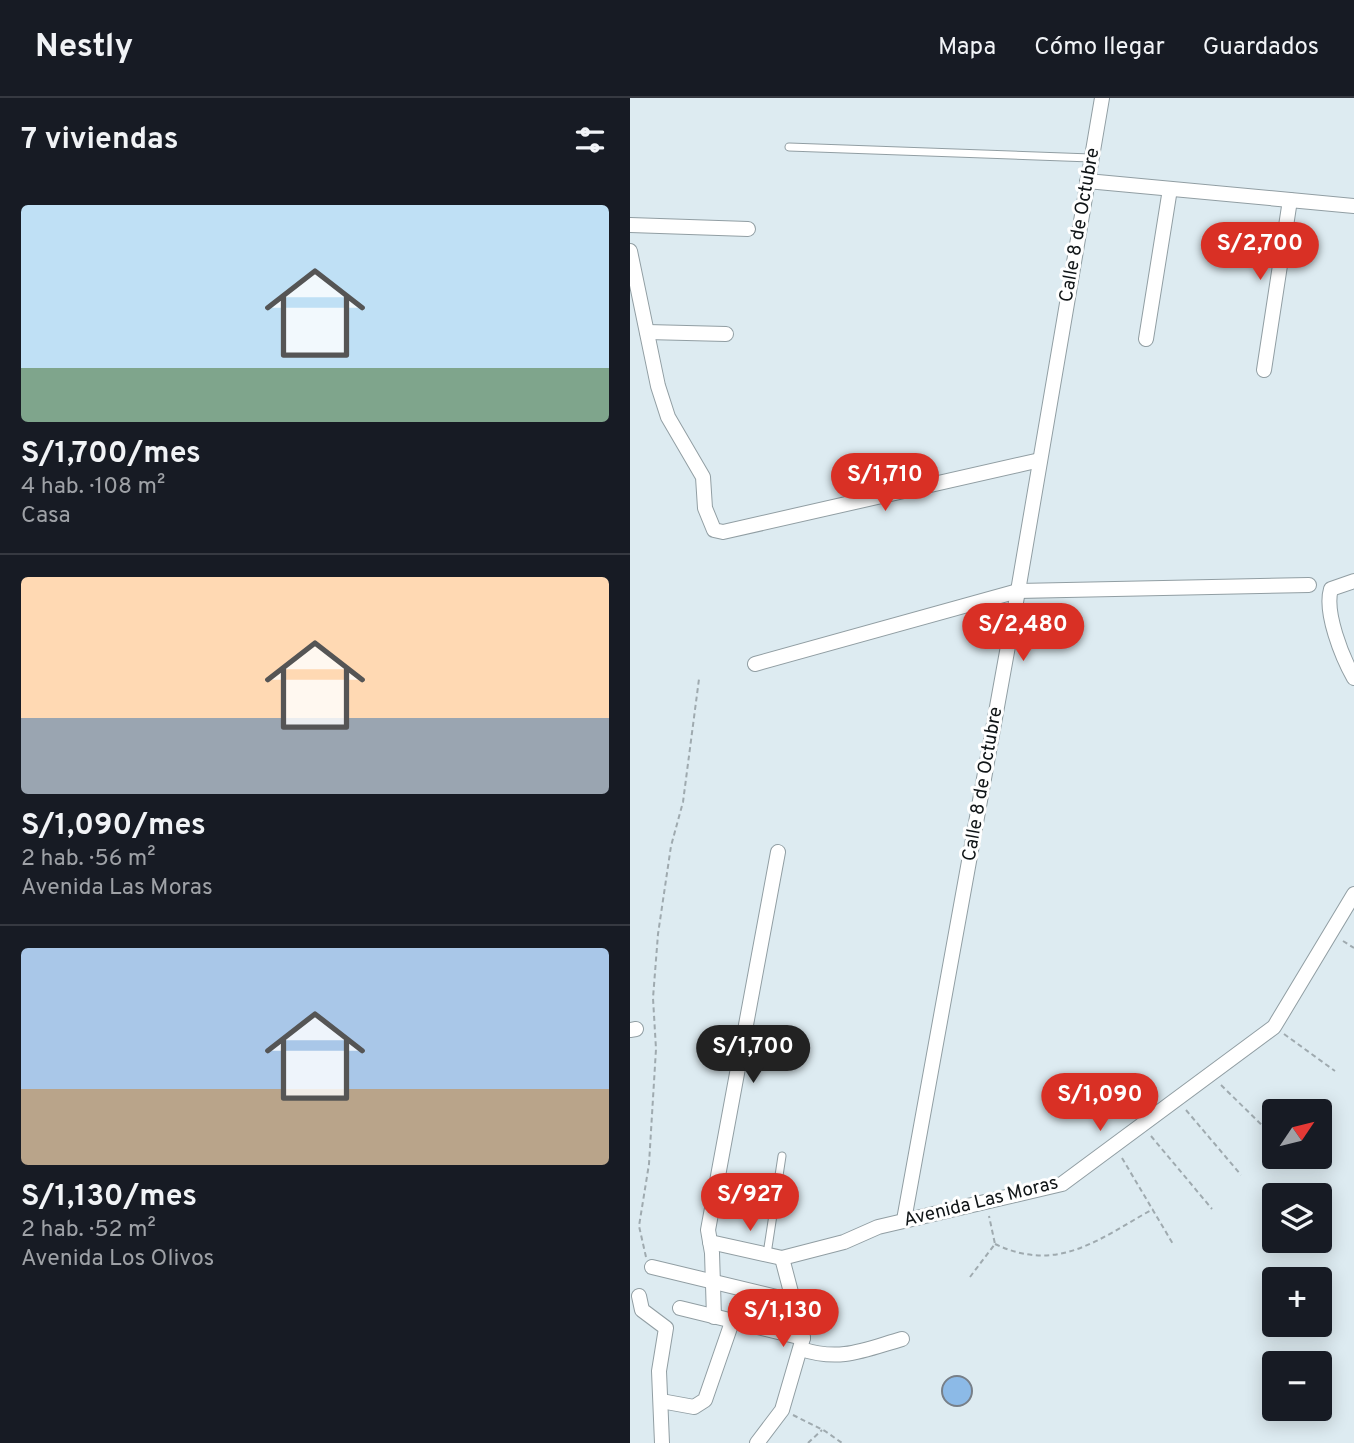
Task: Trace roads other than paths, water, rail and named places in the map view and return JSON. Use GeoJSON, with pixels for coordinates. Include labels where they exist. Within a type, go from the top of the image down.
{"type":"FeatureCollection","features":[{"type":"Feature","properties":{"kind":"street","name":"Calle 8 de Octubre"},"geometry":{"type":"LineString","coordinates":[[904,1220],[1018,591],[1102,98]]}},
{"type":"Feature","properties":{"kind":"street"},"geometry":{"type":"LineString","coordinates":[[1087,181],[1354,206]]}},
{"type":"Feature","properties":{"kind":"street"},"geometry":{"type":"LineString","coordinates":[[1146,339],[1170,189]]}},
{"type":"Feature","properties":{"kind":"street"},"geometry":{"type":"LineString","coordinates":[[1264,370],[1290,200]]}},
{"type":"Feature","properties":{"kind":"street"},"geometry":{"type":"LineString","coordinates":[[630,225],[748,229]]}},
{"type":"Feature","properties":{"kind":"street"},"geometry":{"type":"LineString","coordinates":[[630,251],[664,407],[703,477],[705,508],[714,530],[723,532],[1040,460]]}},
{"type":"Feature","properties":{"kind":"street"},"geometry":{"type":"LineString","coordinates":[[647,332],[726,334]]}},
{"type":"Feature","properties":{"kind":"street"},"geometry":{"type":"LineString","coordinates":[[1354,581],[1331,589],[1327,602],[1343,658],[1354,678]]}},
{"type":"Feature","properties":{"kind":"street"},"geometry":{"type":"LineString","coordinates":[[755,664],[1018,591],[1309,585]]}},
{"type":"Feature","properties":{"kind":"street"},"geometry":{"type":"LineString","coordinates":[[714,1317],[708,1230],[778,852]]}},
{"type":"Feature","properties":{"kind":"street","name":"Avenida Las Moras"},"geometry":{"type":"LineString","coordinates":[[774,1256],[844,1242],[878,1227],[904,1220],[1062,1184],[1274,1027],[1354,894]]}},
{"type":"Feature","properties":{"kind":"street"},"geometry":{"type":"LineString","coordinates":[[710,1242],[774,1256],[793,1301],[802,1343],[782,1410],[757,1443]]}},
{"type":"Feature","properties":{"kind":"street"},"geometry":{"type":"LineString","coordinates":[[648,1268],[793,1301]]}},
{"type":"Feature","properties":{"kind":"street"},"geometry":{"type":"LineString","coordinates":[[639,1296],[642,1310],[666,1328],[666,1342],[660,1359],[662,1443]]}},
{"type":"Feature","properties":{"kind":"street"},"geometry":{"type":"LineString","coordinates":[[680,1308],[802,1343],[824,1357],[843,1356],[902,1339]]}},
{"type":"Feature","properties":{"kind":"street"},"geometry":{"type":"LineString","coordinates":[[661,1401],[694,1407],[705,1400],[732,1322]]}},
{"type":"Feature","properties":{"kind":"lane"},"geometry":{"type":"LineString","coordinates":[[789,147],[1091,159]]}},
{"type":"Feature","properties":{"kind":"lane"},"geometry":{"type":"LineString","coordinates":[[774,1256],[782,1156]]}}]}
